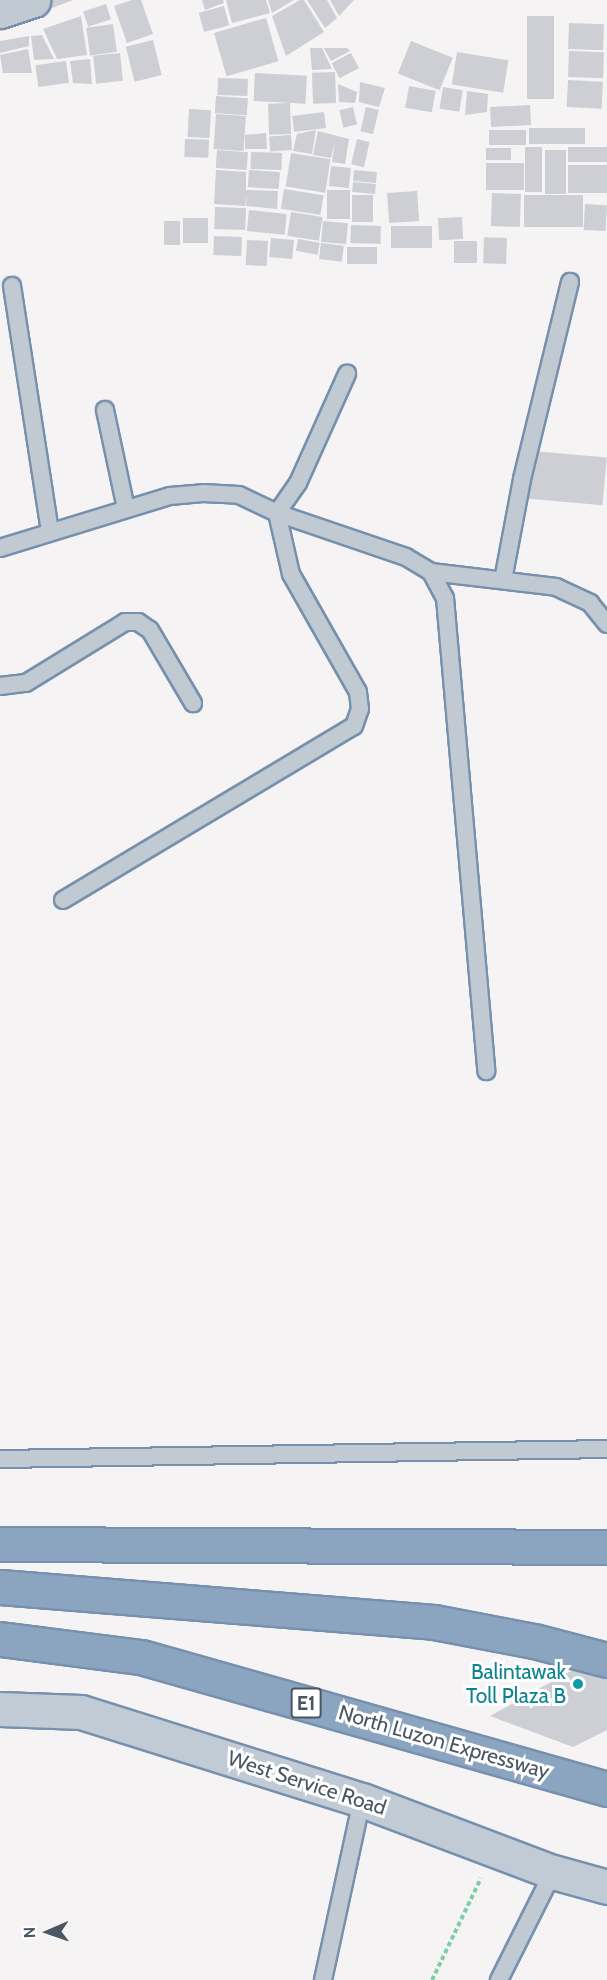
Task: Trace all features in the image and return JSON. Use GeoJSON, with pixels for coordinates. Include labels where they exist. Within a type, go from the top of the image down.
{"type":"FeatureCollection","features":[{"type":"Feature","properties":{"kind":"highway"},"geometry":{"type":"LineString","coordinates":[[0,1544],[607,1547]]}},
{"type":"Feature","properties":{"kind":"highway"},"geometry":{"type":"LineString","coordinates":[[0,1587],[434,1622],[534,1641],[607,1660]]}},
{"type":"Feature","properties":{"kind":"highway","name":"North Luzon Expressway"},"geometry":{"type":"LineString","coordinates":[[0,1639],[141,1657],[607,1789]]}},
{"type":"Feature","properties":{"kind":"main road","name":"West Service Road"},"geometry":{"type":"LineString","coordinates":[[0,1709],[81,1712],[362,1800],[496,1848],[554,1872],[607,1887]]}},
{"type":"Feature","properties":{"kind":"street"},"geometry":{"type":"LineString","coordinates":[[0,11],[33,0]]}},
{"type":"Feature","properties":{"kind":"lane"},"geometry":{"type":"LineString","coordinates":[[502,580],[522,479],[570,282]]}},
{"type":"Feature","properties":{"kind":"lane"},"geometry":{"type":"LineString","coordinates":[[12,286],[50,532]]}},
{"type":"Feature","properties":{"kind":"lane"},"geometry":{"type":"LineString","coordinates":[[63,900],[354,726],[360,710],[358,692],[291,574],[277,513],[298,483],[347,374]]}},
{"type":"Feature","properties":{"kind":"lane"},"geometry":{"type":"LineString","coordinates":[[105,410],[126,509]]}},
{"type":"Feature","properties":{"kind":"lane"},"geometry":{"type":"LineString","coordinates":[[0,549],[170,496],[203,493],[239,495],[277,513],[406,557],[430,572],[556,587],[590,603],[607,624]]}},
{"type":"Feature","properties":{"kind":"lane"},"geometry":{"type":"LineString","coordinates":[[430,572],[445,598],[486,1071]]}},
{"type":"Feature","properties":{"kind":"lane"},"geometry":{"type":"LineString","coordinates":[[0,686],[26,683],[124,622],[138,622],[150,630],[193,702]]}},
{"type":"Feature","properties":{"kind":"lane"},"geometry":{"type":"LineString","coordinates":[[0,1460],[607,1449]]}},
{"type":"Feature","properties":{"kind":"lane"},"geometry":{"type":"LineString","coordinates":[[323,1980],[362,1800]]}},
{"type":"Feature","properties":{"kind":"lane"},"geometry":{"type":"LineString","coordinates":[[499,1980],[554,1872]]}},
{"type":"Feature","properties":{"kind":"path"},"geometry":{"type":"LineString","coordinates":[[432,1980],[496,1848]]}},
{"type":"Feature","properties":{"kind":"building"},"geometry":{"type":"Polygon","coordinates":[[[24,0],[73,0],[29,17],[24,0]]]}},
{"type":"Feature","properties":{"kind":"building"},"geometry":{"type":"Polygon","coordinates":[[[132,0],[141,0],[153,34],[127,43],[114,6],[132,0]]]}},
{"type":"Feature","properties":{"kind":"building"},"geometry":{"type":"Polygon","coordinates":[[[202,0],[223,0],[224,3],[205,10],[202,0]]]}},
{"type":"Feature","properties":{"kind":"building"},"geometry":{"type":"Polygon","coordinates":[[[226,0],[266,0],[270,13],[232,23],[226,0]]]}},
{"type":"Feature","properties":{"kind":"building"},"geometry":{"type":"Polygon","coordinates":[[[268,0],[294,0],[272,13],[268,0]]]}},
{"type":"Feature","properties":{"kind":"building"},"geometry":{"type":"Polygon","coordinates":[[[304,0],[324,32],[286,56],[272,16],[304,0]]]}},
{"type":"Feature","properties":{"kind":"building"},"geometry":{"type":"Polygon","coordinates":[[[307,0],[327,0],[337,18],[325,28],[307,0]]]}},
{"type":"Feature","properties":{"kind":"building"},"geometry":{"type":"Polygon","coordinates":[[[330,0],[354,0],[339,16],[330,0]]]}},
{"type":"Feature","properties":{"kind":"building"},"geometry":{"type":"Polygon","coordinates":[[[106,4],[111,19],[88,27],[83,11],[106,4]]]}},
{"type":"Feature","properties":{"kind":"building"},"geometry":{"type":"Polygon","coordinates":[[[224,6],[229,25],[204,32],[199,13],[224,6]]]}},
{"type":"Feature","properties":{"kind":"building"},"geometry":{"type":"Polygon","coordinates":[[[81,16],[87,55],[57,59],[43,29],[81,16]]]}},
{"type":"Feature","properties":{"kind":"building"},"geometry":{"type":"Polygon","coordinates":[[[527,16],[554,16],[554,99],[527,99],[527,16]]]}},
{"type":"Feature","properties":{"kind":"building"},"geometry":{"type":"Polygon","coordinates":[[[266,18],[278,61],[226,76],[214,33],[266,18]]]}},
{"type":"Feature","properties":{"kind":"building"},"geometry":{"type":"Polygon","coordinates":[[[569,23],[604,24],[603,50],[568,49],[569,23]]]}},
{"type":"Feature","properties":{"kind":"building"},"geometry":{"type":"Polygon","coordinates":[[[113,24],[117,52],[90,55],[86,28],[113,24]]]}},
{"type":"Feature","properties":{"kind":"building"},"geometry":{"type":"Polygon","coordinates":[[[42,35],[54,59],[34,60],[31,36],[42,35]]]}},
{"type":"Feature","properties":{"kind":"building"},"geometry":{"type":"Polygon","coordinates":[[[29,36],[29,46],[0,53],[0,41],[29,36]]]}},
{"type":"Feature","properties":{"kind":"building"},"geometry":{"type":"Polygon","coordinates":[[[153,40],[162,75],[135,82],[126,47],[153,40]]]}},
{"type":"Feature","properties":{"kind":"building"},"geometry":{"type":"Polygon","coordinates":[[[411,41],[453,58],[440,90],[398,73],[411,41]]]}},
{"type":"Feature","properties":{"kind":"building"},"geometry":{"type":"Polygon","coordinates":[[[310,48],[322,48],[332,69],[312,70],[310,48]]]}},
{"type":"Feature","properties":{"kind":"building"},"geometry":{"type":"Polygon","coordinates":[[[324,48],[347,48],[350,51],[331,61],[324,48]]]}},
{"type":"Feature","properties":{"kind":"building"},"geometry":{"type":"Polygon","coordinates":[[[28,49],[32,73],[3,73],[0,55],[28,49]]]}},
{"type":"Feature","properties":{"kind":"building"},"geometry":{"type":"Polygon","coordinates":[[[569,51],[604,52],[603,78],[568,77],[569,51]]]}},
{"type":"Feature","properties":{"kind":"building"},"geometry":{"type":"Polygon","coordinates":[[[457,52],[508,60],[503,93],[452,85],[457,52]]]}},
{"type":"Feature","properties":{"kind":"building"},"geometry":{"type":"Polygon","coordinates":[[[120,53],[123,81],[96,84],[93,56],[120,53]]]}},
{"type":"Feature","properties":{"kind":"building"},"geometry":{"type":"Polygon","coordinates":[[[351,53],[359,68],[340,78],[332,63],[351,53]]]}},
{"type":"Feature","properties":{"kind":"building"},"geometry":{"type":"Polygon","coordinates":[[[90,59],[92,84],[73,83],[70,61],[90,59]]]}},
{"type":"Feature","properties":{"kind":"building"},"geometry":{"type":"Polygon","coordinates":[[[66,61],[69,83],[38,87],[35,65],[66,61]]]}},
{"type":"Feature","properties":{"kind":"building"},"geometry":{"type":"Polygon","coordinates":[[[335,72],[336,103],[313,104],[312,73],[335,72]]]}},
{"type":"Feature","properties":{"kind":"building"},"geometry":{"type":"Polygon","coordinates":[[[255,73],[307,76],[305,104],[254,101],[255,73]]]}},
{"type":"Feature","properties":{"kind":"building"},"geometry":{"type":"Polygon","coordinates":[[[218,78],[248,79],[247,96],[217,95],[218,78]]]}},
{"type":"Feature","properties":{"kind":"building"},"geometry":{"type":"Polygon","coordinates":[[[568,80],[603,82],[602,109],[567,107],[568,80]]]}},
{"type":"Feature","properties":{"kind":"building"},"geometry":{"type":"Polygon","coordinates":[[[360,82],[385,88],[379,107],[359,102],[360,82]]]}},
{"type":"Feature","properties":{"kind":"building"},"geometry":{"type":"Polygon","coordinates":[[[338,84],[357,92],[355,103],[339,102],[338,84]]]}},
{"type":"Feature","properties":{"kind":"building"},"geometry":{"type":"Polygon","coordinates":[[[409,86],[436,91],[432,112],[405,108],[409,86]]]}},
{"type":"Feature","properties":{"kind":"building"},"geometry":{"type":"Polygon","coordinates":[[[443,87],[463,90],[459,112],[440,109],[443,87]]]}},
{"type":"Feature","properties":{"kind":"building"},"geometry":{"type":"Polygon","coordinates":[[[467,91],[488,94],[487,112],[465,115],[467,91]]]}},
{"type":"Feature","properties":{"kind":"building"},"geometry":{"type":"Polygon","coordinates":[[[216,96],[248,98],[247,115],[215,113],[216,96]]]}},
{"type":"Feature","properties":{"kind":"building"},"geometry":{"type":"Polygon","coordinates":[[[290,103],[291,134],[269,135],[268,104],[290,103]]]}},
{"type":"Feature","properties":{"kind":"building"},"geometry":{"type":"Polygon","coordinates":[[[530,105],[531,125],[491,127],[490,107],[530,105]]]}},
{"type":"Feature","properties":{"kind":"building"},"geometry":{"type":"Polygon","coordinates":[[[353,107],[357,125],[343,128],[339,110],[353,107]]]}},
{"type":"Feature","properties":{"kind":"building"},"geometry":{"type":"Polygon","coordinates":[[[366,107],[379,110],[373,134],[360,131],[366,107]]]}},
{"type":"Feature","properties":{"kind":"building"},"geometry":{"type":"Polygon","coordinates":[[[189,109],[211,110],[210,138],[188,137],[189,109]]]}},
{"type":"Feature","properties":{"kind":"building"},"geometry":{"type":"Polygon","coordinates":[[[324,112],[326,128],[294,132],[292,116],[324,112]]]}},
{"type":"Feature","properties":{"kind":"building"},"geometry":{"type":"Polygon","coordinates":[[[216,114],[246,116],[243,151],[214,149],[216,114]]]}},
{"type":"Feature","properties":{"kind":"building"},"geometry":{"type":"Polygon","coordinates":[[[529,128],[585,128],[585,144],[529,144],[529,128]]]}},
{"type":"Feature","properties":{"kind":"building"},"geometry":{"type":"Polygon","coordinates":[[[316,130],[312,154],[293,151],[297,134],[316,130]]]}},
{"type":"Feature","properties":{"kind":"building"},"geometry":{"type":"Polygon","coordinates":[[[489,130],[526,130],[526,145],[489,145],[489,130]]]}},
{"type":"Feature","properties":{"kind":"building"},"geometry":{"type":"Polygon","coordinates":[[[318,131],[349,139],[345,164],[332,162],[335,141],[331,158],[313,155],[318,131]]]}},
{"type":"Feature","properties":{"kind":"building"},"geometry":{"type":"Polygon","coordinates":[[[266,133],[267,149],[245,149],[245,135],[266,133]]]}},
{"type":"Feature","properties":{"kind":"building"},"geometry":{"type":"Polygon","coordinates":[[[291,135],[292,150],[270,151],[269,137],[291,135]]]}},
{"type":"Feature","properties":{"kind":"building"},"geometry":{"type":"Polygon","coordinates":[[[185,139],[209,140],[208,158],[184,157],[185,139]]]}},
{"type":"Feature","properties":{"kind":"building"},"geometry":{"type":"Polygon","coordinates":[[[357,139],[370,142],[364,167],[351,164],[357,139]]]}},
{"type":"Feature","properties":{"kind":"building"},"geometry":{"type":"Polygon","coordinates":[[[525,147],[542,147],[542,192],[525,192],[525,147]]]}},
{"type":"Feature","properties":{"kind":"building"},"geometry":{"type":"Polygon","coordinates":[[[568,147],[607,147],[607,162],[568,162],[568,147]]]}},
{"type":"Feature","properties":{"kind":"building"},"geometry":{"type":"Polygon","coordinates":[[[486,148],[511,148],[511,160],[486,160],[486,148]]]}},
{"type":"Feature","properties":{"kind":"building"},"geometry":{"type":"Polygon","coordinates":[[[217,150],[248,152],[247,170],[216,168],[217,150]]]}},
{"type":"Feature","properties":{"kind":"building"},"geometry":{"type":"Polygon","coordinates":[[[545,150],[566,150],[566,194],[545,194],[545,150]]]}},
{"type":"Feature","properties":{"kind":"building"},"geometry":{"type":"Polygon","coordinates":[[[251,152],[282,153],[281,170],[250,169],[251,152]]]}},
{"type":"Feature","properties":{"kind":"building"},"geometry":{"type":"Polygon","coordinates":[[[291,153],[331,159],[325,193],[286,187],[291,153]]]}},
{"type":"Feature","properties":{"kind":"building"},"geometry":{"type":"Polygon","coordinates":[[[486,163],[524,163],[524,190],[486,190],[486,163]]]}},
{"type":"Feature","properties":{"kind":"building"},"geometry":{"type":"Polygon","coordinates":[[[568,165],[607,165],[607,193],[568,193],[568,165]]]}},
{"type":"Feature","properties":{"kind":"building"},"geometry":{"type":"Polygon","coordinates":[[[331,166],[351,168],[349,188],[329,186],[331,166]]]}},
{"type":"Feature","properties":{"kind":"building"},"geometry":{"type":"Polygon","coordinates":[[[216,170],[246,172],[246,190],[278,191],[277,209],[246,206],[247,195],[245,206],[214,204],[216,170]]]}},
{"type":"Feature","properties":{"kind":"building"},"geometry":{"type":"Polygon","coordinates":[[[249,170],[280,172],[279,189],[248,187],[249,170]]]}},
{"type":"Feature","properties":{"kind":"building"},"geometry":{"type":"Polygon","coordinates":[[[354,170],[377,172],[376,183],[353,181],[354,170]]]}},
{"type":"Feature","properties":{"kind":"building"},"geometry":{"type":"Polygon","coordinates":[[[353,182],[376,184],[375,194],[352,192],[353,182]]]}},
{"type":"Feature","properties":{"kind":"building"},"geometry":{"type":"Polygon","coordinates":[[[284,189],[324,195],[320,215],[281,209],[284,189]]]}},
{"type":"Feature","properties":{"kind":"building"},"geometry":{"type":"Polygon","coordinates":[[[327,190],[350,190],[350,219],[327,219],[327,190]]]}},
{"type":"Feature","properties":{"kind":"building"},"geometry":{"type":"Polygon","coordinates":[[[417,191],[419,221],[389,223],[387,193],[417,191]]]}},
{"type":"Feature","properties":{"kind":"building"},"geometry":{"type":"Polygon","coordinates":[[[492,193],[521,194],[520,227],[491,226],[492,193]]]}},
{"type":"Feature","properties":{"kind":"building"},"geometry":{"type":"Polygon","coordinates":[[[352,195],[373,195],[373,222],[352,222],[352,195]]]}},
{"type":"Feature","properties":{"kind":"building"},"geometry":{"type":"Polygon","coordinates":[[[524,195],[583,195],[583,227],[524,227],[524,195]]]}},
{"type":"Feature","properties":{"kind":"building"},"geometry":{"type":"Polygon","coordinates":[[[585,204],[607,205],[606,231],[584,230],[585,204]]]}},
{"type":"Feature","properties":{"kind":"building"},"geometry":{"type":"Polygon","coordinates":[[[215,207],[246,208],[245,230],[214,229],[215,207]]]}},
{"type":"Feature","properties":{"kind":"building"},"geometry":{"type":"Polygon","coordinates":[[[249,210],[287,214],[285,235],[247,231],[249,210]]]}},
{"type":"Feature","properties":{"kind":"building"},"geometry":{"type":"Polygon","coordinates":[[[291,212],[323,217],[319,241],[287,236],[291,212]]]}},
{"type":"Feature","properties":{"kind":"building"},"geometry":{"type":"Polygon","coordinates":[[[462,217],[463,239],[439,240],[438,218],[462,217]]]}},
{"type":"Feature","properties":{"kind":"building"},"geometry":{"type":"Polygon","coordinates":[[[183,218],[208,218],[208,243],[183,243],[183,218]]]}},
{"type":"Feature","properties":{"kind":"building"},"geometry":{"type":"Polygon","coordinates":[[[164,221],[180,221],[180,245],[164,245],[164,221]]]}},
{"type":"Feature","properties":{"kind":"building"},"geometry":{"type":"Polygon","coordinates":[[[323,221],[348,223],[346,244],[321,242],[323,221]]]}},
{"type":"Feature","properties":{"kind":"building"},"geometry":{"type":"Polygon","coordinates":[[[351,225],[381,226],[380,244],[350,243],[351,225]]]}},
{"type":"Feature","properties":{"kind":"building"},"geometry":{"type":"Polygon","coordinates":[[[391,226],[432,226],[432,248],[391,248],[391,226]]]}},
{"type":"Feature","properties":{"kind":"building"},"geometry":{"type":"Polygon","coordinates":[[[214,236],[242,237],[241,256],[213,255],[214,236]]]}},
{"type":"Feature","properties":{"kind":"building"},"geometry":{"type":"Polygon","coordinates":[[[484,237],[507,238],[506,264],[483,263],[484,237]]]}},
{"type":"Feature","properties":{"kind":"building"},"geometry":{"type":"Polygon","coordinates":[[[271,238],[294,240],[292,259],[269,257],[271,238]]]}},
{"type":"Feature","properties":{"kind":"building"},"geometry":{"type":"Polygon","coordinates":[[[298,239],[320,243],[318,255],[296,251],[298,239]]]}},
{"type":"Feature","properties":{"kind":"building"},"geometry":{"type":"Polygon","coordinates":[[[247,240],[268,241],[267,266],[246,265],[247,240]]]}},
{"type":"Feature","properties":{"kind":"building"},"geometry":{"type":"Polygon","coordinates":[[[454,241],[477,241],[477,263],[454,263],[454,241]]]}},
{"type":"Feature","properties":{"kind":"building"},"geometry":{"type":"Polygon","coordinates":[[[321,243],[344,246],[342,262],[319,259],[321,243]]]}},
{"type":"Feature","properties":{"kind":"building"},"geometry":{"type":"Polygon","coordinates":[[[347,247],[377,247],[377,264],[347,264],[347,247]]]}},
{"type":"Feature","properties":{"kind":"building"},"geometry":{"type":"Polygon","coordinates":[[[533,451],[607,457],[603,505],[529,499],[533,451]]]}},
{"type":"Feature","properties":{"kind":"building","name":"Balintawak Toll Plaza B"},"geometry":{"type":"Polygon","coordinates":[[[607,1651],[607,1730],[573,1747],[490,1716],[607,1651]]]}},
{"type":"Feature","properties":{"kind":"place","name":"Balintawak Toll Plaza B"},"geometry":{"type":"Point","coordinates":[578,1684]}}]}
